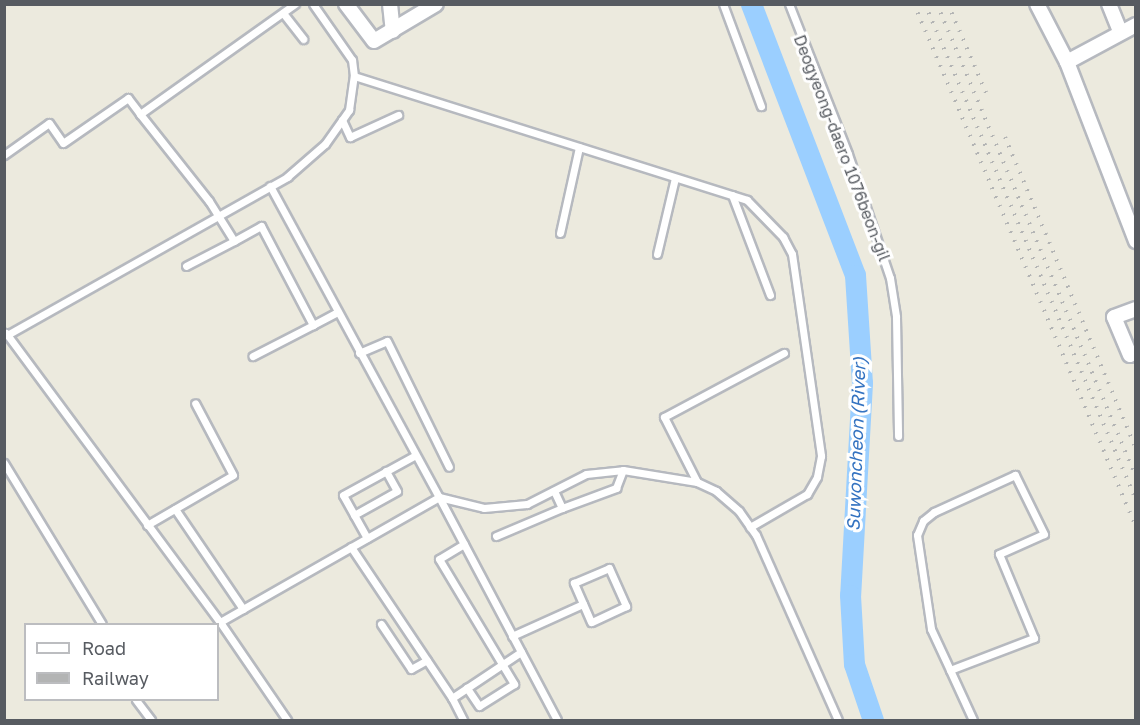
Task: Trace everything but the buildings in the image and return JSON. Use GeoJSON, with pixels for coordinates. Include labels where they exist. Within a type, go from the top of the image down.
{"type":"FeatureCollection","features":[{"type":"Feature","properties":{"kind":"street"},"geometry":{"type":"LineString","coordinates":[[345,4],[374,41],[436,4]]}},
{"type":"Feature","properties":{"kind":"street"},"geometry":{"type":"LineString","coordinates":[[390,4],[393,31]]}},
{"type":"Feature","properties":{"kind":"street"},"geometry":{"type":"LineString","coordinates":[[1037,4],[1067,62],[1136,241]]}},
{"type":"Feature","properties":{"kind":"street"},"geometry":{"type":"LineString","coordinates":[[1108,4],[1118,32]]}},
{"type":"Feature","properties":{"kind":"street"},"geometry":{"type":"LineString","coordinates":[[1067,62],[1118,32],[1136,25]]}},
{"type":"Feature","properties":{"kind":"street"},"geometry":{"type":"LineString","coordinates":[[1130,355],[1114,317],[1136,309]]}},
{"type":"Feature","properties":{"kind":"lane"},"geometry":{"type":"LineString","coordinates":[[140,114],[295,4]]}},
{"type":"Feature","properties":{"kind":"lane"},"geometry":{"type":"LineString","coordinates":[[287,720],[220,622],[6,333],[287,177],[325,144],[349,110],[354,76],[352,60],[313,4]]}},
{"type":"Feature","properties":{"kind":"lane"},"geometry":{"type":"LineString","coordinates":[[723,4],[761,106]]}},
{"type":"Feature","properties":{"kind":"lane","name":"Deogyeong-daero 1076beon-gil"},"geometry":{"type":"LineString","coordinates":[[789,4],[848,154],[890,278],[896,317],[898,436]]}},
{"type":"Feature","properties":{"kind":"lane"},"geometry":{"type":"LineString","coordinates":[[283,12],[303,39]]}},
{"type":"Feature","properties":{"kind":"lane"},"geometry":{"type":"LineString","coordinates":[[354,76],[747,200],[765,216],[783,237],[792,254],[821,456],[817,477],[807,494],[750,526]]}},
{"type":"Feature","properties":{"kind":"lane"},"geometry":{"type":"LineString","coordinates":[[4,155],[50,123],[63,143],[128,98],[218,214],[234,241]]}},
{"type":"Feature","properties":{"kind":"lane"},"geometry":{"type":"LineString","coordinates":[[342,120],[351,137],[398,115]]}},
{"type":"Feature","properties":{"kind":"lane"},"geometry":{"type":"LineString","coordinates":[[560,232],[579,147]]}},
{"type":"Feature","properties":{"kind":"lane"},"geometry":{"type":"LineString","coordinates":[[657,254],[675,178]]}},
{"type":"Feature","properties":{"kind":"lane"},"geometry":{"type":"LineString","coordinates":[[270,186],[557,720]]}},
{"type":"Feature","properties":{"kind":"lane"},"geometry":{"type":"LineString","coordinates":[[732,195],[771,295]]}},
{"type":"Feature","properties":{"kind":"lane"},"geometry":{"type":"LineString","coordinates":[[186,266],[261,226],[314,325]]}},
{"type":"Feature","properties":{"kind":"lane"},"geometry":{"type":"LineString","coordinates":[[254,356],[337,312]]}},
{"type":"Feature","properties":{"kind":"lane"},"geometry":{"type":"LineString","coordinates":[[359,353],[387,341],[449,466]]}},
{"type":"Feature","properties":{"kind":"lane"},"geometry":{"type":"LineString","coordinates":[[697,482],[664,417],[784,353]]}},
{"type":"Feature","properties":{"kind":"lane"},"geometry":{"type":"LineString","coordinates":[[147,525],[233,475],[195,403]]}},
{"type":"Feature","properties":{"kind":"lane"},"geometry":{"type":"LineString","coordinates":[[367,538],[343,495],[414,456]]}},
{"type":"Feature","properties":{"kind":"lane"},"geometry":{"type":"LineString","coordinates":[[4,463],[101,623]]}},
{"type":"Feature","properties":{"kind":"lane"},"geometry":{"type":"LineString","coordinates":[[220,622],[439,497],[484,508],[528,504],[586,474],[623,470],[697,482],[716,491],[750,526],[838,720]]}},
{"type":"Feature","properties":{"kind":"lane"},"geometry":{"type":"LineString","coordinates":[[496,536],[616,488],[623,470]]}},
{"type":"Feature","properties":{"kind":"lane"},"geometry":{"type":"LineString","coordinates":[[354,515],[397,491],[386,471]]}},
{"type":"Feature","properties":{"kind":"lane"},"geometry":{"type":"LineString","coordinates":[[950,670],[1034,638],[999,554],[1044,534],[1015,475],[934,512],[923,521],[917,535],[931,628],[950,670],[973,720]]}},
{"type":"Feature","properties":{"kind":"lane"},"geometry":{"type":"LineString","coordinates":[[554,491],[562,508]]}},
{"type":"Feature","properties":{"kind":"lane"},"geometry":{"type":"LineString","coordinates":[[175,509],[243,609]]}},
{"type":"Feature","properties":{"kind":"lane"},"geometry":{"type":"LineString","coordinates":[[464,544],[439,559],[514,684],[479,706],[467,688]]}},
{"type":"Feature","properties":{"kind":"lane"},"geometry":{"type":"LineString","coordinates":[[351,547],[452,698],[463,720]]}},
{"type":"Feature","properties":{"kind":"lane"},"geometry":{"type":"LineString","coordinates":[[609,568],[626,606],[591,622],[583,604],[574,583],[609,568]]}},
{"type":"Feature","properties":{"kind":"lane"},"geometry":{"type":"LineString","coordinates":[[512,636],[583,604]]}},
{"type":"Feature","properties":{"kind":"lane"},"geometry":{"type":"LineString","coordinates":[[381,624],[411,669],[427,660]]}},
{"type":"Feature","properties":{"kind":"lane"},"geometry":{"type":"LineString","coordinates":[[452,698],[521,652]]}},
{"type":"Feature","properties":{"kind":"lane"},"geometry":{"type":"LineString","coordinates":[[137,701],[151,720]]}},
{"type":"Feature","properties":{"kind":"waterway","name":"Suwoncheon (River)"},"geometry":{"type":"LineString","coordinates":[[751,4],[855,275],[862,383],[850,595],[854,664],[873,720]]}},
{"type":"Feature","properties":{"kind":"railway"},"geometry":{"type":"LineString","coordinates":[[914,4],[1136,527]]}},
{"type":"Feature","properties":{"kind":"railway"},"geometry":{"type":"LineString","coordinates":[[925,4],[1136,500]]}},
{"type":"Feature","properties":{"kind":"railway"},"geometry":{"type":"LineString","coordinates":[[937,4],[1136,477]]}},
{"type":"Feature","properties":{"kind":"railway"},"geometry":{"type":"LineString","coordinates":[[948,4],[987,95]]}},
{"type":"Feature","properties":{"kind":"railway"},"geometry":{"type":"LineString","coordinates":[[1005,137],[1136,448]]}}]}
